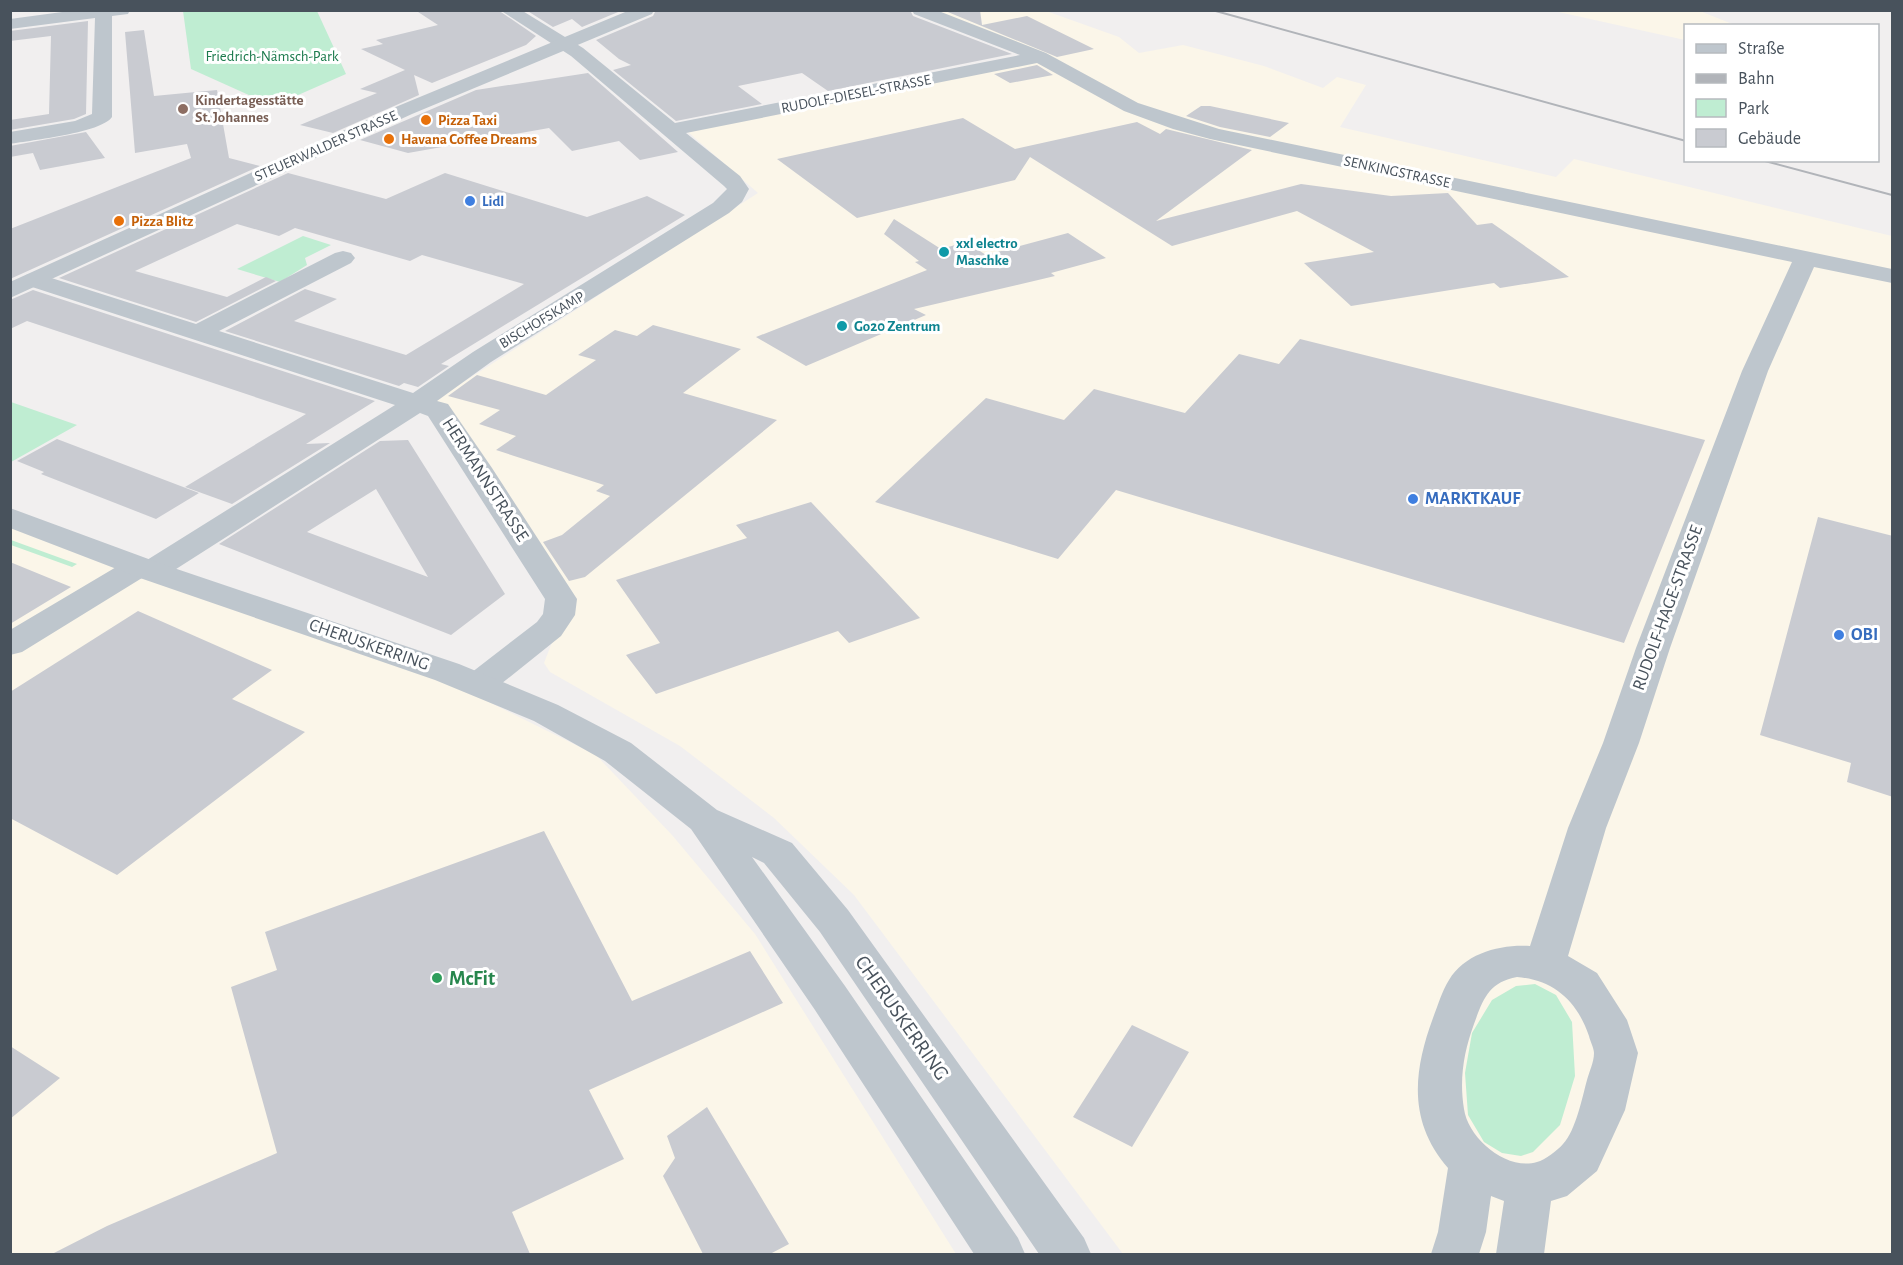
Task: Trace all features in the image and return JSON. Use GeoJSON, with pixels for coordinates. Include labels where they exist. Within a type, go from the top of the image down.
{"type":"FeatureCollection","features":[{"type":"Feature","properties":{"kind":"street","name":"BISCHOFSKAMP"},"geometry":{"type":"LineString","coordinates":[[10,645],[145,569],[393,419],[414,402],[482,357],[721,208],[734,197],[738,189],[732,181],[671,130],[563,42],[508,10]]}},
{"type":"Feature","properties":{"kind":"street","name":"STEUERWALDER STRASSE"},"geometry":{"type":"LineString","coordinates":[[22,286],[292,161],[563,42],[646,10]]}},
{"type":"Feature","properties":{"kind":"street","name":"SENKINGSTRASSE"},"geometry":{"type":"LineString","coordinates":[[920,10],[1040,57],[1131,107],[1198,130],[1893,276]]}},
{"type":"Feature","properties":{"kind":"street"},"geometry":{"type":"LineString","coordinates":[[10,24],[111,11],[103,113],[99,120],[80,126],[10,138]]}},
{"type":"Feature","properties":{"kind":"street","name":"RUDOLF-DIESEL-STRASSE"},"geometry":{"type":"LineString","coordinates":[[671,130],[1040,57]]}},
{"type":"Feature","properties":{"kind":"street"},"geometry":{"type":"LineString","coordinates":[[199,332],[343,258]]}},
{"type":"Feature","properties":{"kind":"street","name":"RUDOLF-HAGE-STRASSE"},"geometry":{"type":"LineString","coordinates":[[1545,963],[1587,828],[1621,743],[1653,648],[1747,393],[1806,258]]}},
{"type":"Feature","properties":{"kind":"street","name":"HERMANNSTRASSE"},"geometry":{"type":"LineString","coordinates":[[22,286],[199,332],[438,410],[561,600],[560,615],[549,629],[479,684]]}},
{"type":"Feature","properties":{"kind":"street","name":"CHERUSKERRING"},"geometry":{"type":"LineString","coordinates":[[10,517],[145,569],[479,684],[546,713],[618,752],[704,819],[778,853],[834,921],[1067,1254]]}},
{"type":"Feature","properties":{"kind":"street","name":"CHERUSKERRING"},"geometry":{"type":"LineString","coordinates":[[704,819],[830,998],[1001,1254]]}},
{"type":"Feature","properties":{"kind":"street"},"geometry":{"type":"LineString","coordinates":[[1517,961],[1545,963],[1582,986],[1605,1020],[1616,1053],[1602,1110],[1581,1157],[1550,1181],[1530,1184],[1503,1180],[1472,1163],[1450,1139],[1441,1110],[1439,1076],[1445,1044],[1465,989],[1491,966],[1517,961]]}},
{"type":"Feature","properties":{"kind":"street"},"geometry":{"type":"LineString","coordinates":[[1455,1254],[1462,1232],[1472,1163]]}},
{"type":"Feature","properties":{"kind":"street"},"geometry":{"type":"LineString","coordinates":[[1520,1254],[1530,1184]]}},
{"type":"Feature","properties":{"kind":"shaded area"},"geometry":{"type":"Polygon","coordinates":[[[925,11],[1046,11],[1119,37],[1139,53],[1183,45],[1264,66],[1323,88],[1337,77],[1366,85],[1340,127],[1556,177],[1574,159],[1892,236],[1892,1254],[1123,1254],[854,895],[774,818],[680,746],[550,672],[544,663],[563,614],[434,401],[758,193],[688,132],[1038,58],[925,11]]]}},
{"type":"Feature","properties":{"kind":"shaded area"},"geometry":{"type":"Polygon","coordinates":[[[1554,11],[1700,11],[1732,24],[1684,24],[1684,40],[1554,11]]]}},
{"type":"Feature","properties":{"kind":"shaded area"},"geometry":{"type":"Polygon","coordinates":[[[10,518],[438,672],[491,703],[596,755],[672,835],[755,934],[956,1254],[11,1254],[10,518]]]}},
{"type":"Feature","properties":{"kind":"green space","name":"Friedrich-Nämsch-Park"},"geometry":{"type":"Polygon","coordinates":[[[183,11],[317,11],[346,74],[273,106],[191,69],[183,11]]]}},
{"type":"Feature","properties":{"kind":"green space"},"geometry":{"type":"Polygon","coordinates":[[[303,236],[331,245],[305,258],[307,265],[280,282],[237,269],[303,236]]]}},
{"type":"Feature","properties":{"kind":"green space"},"geometry":{"type":"Polygon","coordinates":[[[11,402],[77,425],[11,462],[11,402]]]}},
{"type":"Feature","properties":{"kind":"green space"},"geometry":{"type":"Polygon","coordinates":[[[10,540],[77,564],[72,567],[11,545],[10,540]]]}},
{"type":"Feature","properties":{"kind":"green space"},"geometry":{"type":"Polygon","coordinates":[[[1535,984],[1556,995],[1572,1022],[1575,1076],[1560,1125],[1533,1152],[1521,1156],[1502,1153],[1484,1142],[1468,1115],[1465,1073],[1472,1033],[1492,1000],[1516,986],[1535,984]]]}},
{"type":"Feature","properties":{"kind":"building"},"geometry":{"type":"Polygon","coordinates":[[[415,10],[498,10],[536,36],[526,45],[432,83],[414,75],[419,95],[333,133],[300,125],[377,93],[360,89],[405,70],[361,49],[383,44],[376,40],[438,25],[415,10]]]}},
{"type":"Feature","properties":{"kind":"building"},"geometry":{"type":"Polygon","coordinates":[[[526,10],[623,10],[582,27],[572,19],[553,27],[526,10]]]}},
{"type":"Feature","properties":{"kind":"building"},"geometry":{"type":"Polygon","coordinates":[[[656,10],[910,10],[913,16],[1012,54],[828,91],[802,73],[738,86],[762,104],[676,121],[613,70],[631,65],[619,59],[596,40],[653,16],[656,10]]]}},
{"type":"Feature","properties":{"kind":"building"},"geometry":{"type":"Polygon","coordinates":[[[943,10],[980,10],[982,25],[1027,16],[1094,49],[1057,57],[943,10]]]}},
{"type":"Feature","properties":{"kind":"building"},"geometry":{"type":"Polygon","coordinates":[[[88,21],[86,114],[74,119],[10,130],[10,120],[49,114],[51,36],[10,41],[10,31],[88,21]]]}},
{"type":"Feature","properties":{"kind":"building"},"geometry":{"type":"Polygon","coordinates":[[[144,30],[154,96],[217,90],[229,158],[260,166],[10,279],[10,229],[191,158],[187,144],[135,153],[125,32],[144,30]]]}},
{"type":"Feature","properties":{"kind":"building"},"geometry":{"type":"Polygon","coordinates":[[[1037,65],[1053,75],[1010,83],[994,74],[1037,65]]]}},
{"type":"Feature","properties":{"kind":"building"},"geometry":{"type":"Polygon","coordinates":[[[588,73],[678,152],[640,160],[619,141],[572,151],[549,128],[408,153],[360,140],[476,90],[588,73]]]}},
{"type":"Feature","properties":{"kind":"building"},"geometry":{"type":"Polygon","coordinates":[[[1201,106],[1289,123],[1270,137],[1220,127],[1186,116],[1201,106]]]}},
{"type":"Feature","properties":{"kind":"building"},"geometry":{"type":"Polygon","coordinates":[[[963,118],[1015,149],[1137,122],[1160,134],[1166,129],[1252,150],[1156,221],[1301,184],[1391,196],[1448,193],[1477,225],[1492,223],[1569,277],[1500,288],[1494,283],[1351,306],[1304,263],[1374,252],[1297,211],[1172,246],[1030,157],[1015,180],[857,218],[777,159],[963,118]]]}},
{"type":"Feature","properties":{"kind":"building"},"geometry":{"type":"Polygon","coordinates":[[[86,132],[105,158],[40,170],[33,153],[10,157],[10,146],[86,132]]]}},
{"type":"Feature","properties":{"kind":"building"},"geometry":{"type":"Polygon","coordinates":[[[288,173],[386,199],[445,173],[587,217],[647,196],[685,215],[441,364],[449,366],[418,387],[404,383],[399,386],[225,331],[305,289],[337,299],[294,321],[406,355],[524,284],[422,255],[410,261],[295,228],[279,236],[237,224],[135,271],[227,297],[266,277],[276,281],[196,322],[59,278],[288,173]]]}},
{"type":"Feature","properties":{"kind":"building"},"geometry":{"type":"Polygon","coordinates":[[[894,219],[941,249],[966,242],[986,255],[1068,233],[1106,258],[1051,273],[1055,276],[914,309],[926,315],[806,366],[756,337],[927,270],[884,234],[894,219]]]}},
{"type":"Feature","properties":{"kind":"building"},"geometry":{"type":"Polygon","coordinates":[[[33,290],[375,401],[306,444],[330,443],[232,504],[185,487],[306,414],[27,321],[10,329],[10,300],[33,290]]]}},
{"type":"Feature","properties":{"kind":"building"},"geometry":{"type":"Polygon","coordinates":[[[653,325],[741,349],[683,393],[777,420],[585,577],[569,581],[543,542],[562,535],[610,496],[596,491],[604,485],[496,450],[516,436],[479,424],[500,410],[448,396],[477,375],[546,395],[596,360],[578,355],[615,330],[637,336],[653,325]]]}},
{"type":"Feature","properties":{"kind":"building","name":"MARKTKAUF"},"geometry":{"type":"Polygon","coordinates":[[[1300,339],[1705,440],[1624,643],[1116,490],[1058,559],[875,502],[986,398],[1064,420],[1094,389],[1185,413],[1239,354],[1279,364],[1300,339]]]}},
{"type":"Feature","properties":{"kind":"building"},"geometry":{"type":"Polygon","coordinates":[[[57,439],[199,493],[156,519],[41,474],[44,472],[17,461],[57,439]]]}},
{"type":"Feature","properties":{"kind":"building"},"geometry":{"type":"Polygon","coordinates":[[[408,440],[505,594],[451,635],[219,544],[380,441],[408,440]],[[376,489],[307,532],[428,577],[376,489]]]}},
{"type":"Feature","properties":{"kind":"building"},"geometry":{"type":"Polygon","coordinates":[[[811,502],[920,618],[849,643],[838,631],[656,694],[626,655],[660,643],[616,580],[747,538],[736,525],[811,502]]]}},
{"type":"Feature","properties":{"kind":"building","name":"OBI"},"geometry":{"type":"Polygon","coordinates":[[[1818,517],[1893,536],[1893,797],[1847,782],[1851,763],[1760,735],[1818,517]]]}},
{"type":"Feature","properties":{"kind":"building"},"geometry":{"type":"Polygon","coordinates":[[[10,562],[71,587],[10,624],[10,562]]]}},
{"type":"Feature","properties":{"kind":"building"},"geometry":{"type":"Polygon","coordinates":[[[138,611],[272,670],[232,699],[305,732],[117,875],[10,818],[10,692],[138,611]]]}},
{"type":"Feature","properties":{"kind":"building"},"geometry":{"type":"Polygon","coordinates":[[[544,831],[632,1001],[750,951],[783,1003],[589,1090],[624,1159],[512,1212],[530,1254],[52,1254],[107,1226],[277,1153],[231,987],[277,970],[265,932],[544,831]]]}},
{"type":"Feature","properties":{"kind":"building"},"geometry":{"type":"Polygon","coordinates":[[[1132,1025],[1189,1052],[1132,1147],[1073,1117],[1132,1025]]]}},
{"type":"Feature","properties":{"kind":"building"},"geometry":{"type":"Polygon","coordinates":[[[10,1046],[60,1078],[10,1119],[10,1046]]]}},
{"type":"Feature","properties":{"kind":"building"},"geometry":{"type":"Polygon","coordinates":[[[707,1107],[789,1244],[770,1254],[703,1254],[663,1176],[675,1158],[667,1136],[707,1107]]]}},
{"type":"Feature","properties":{"kind":"railway"},"geometry":{"type":"LineString","coordinates":[[1212,10],[1684,140]]}},
{"type":"Feature","properties":{"kind":"railway"},"geometry":{"type":"LineString","coordinates":[[1768,162],[1892,195]]}},
{"type":"Feature","properties":{"kind":"place","name":"Kindertagesstätte St. Johannes"},"geometry":{"type":"Point","coordinates":[183,109]}},
{"type":"Feature","properties":{"kind":"place","name":"Pizza Taxi"},"geometry":{"type":"Point","coordinates":[426,120]}},
{"type":"Feature","properties":{"kind":"place","name":"Havana Coffee Dreams"},"geometry":{"type":"Point","coordinates":[389,139]}},
{"type":"Feature","properties":{"kind":"place","name":"Lidl"},"geometry":{"type":"Point","coordinates":[470,201]}},
{"type":"Feature","properties":{"kind":"place","name":"Pizza Blitz"},"geometry":{"type":"Point","coordinates":[119,221]}},
{"type":"Feature","properties":{"kind":"place","name":"xxl electro Maschke"},"geometry":{"type":"Point","coordinates":[944,252]}},
{"type":"Feature","properties":{"kind":"place","name":"Go20 Zentrum"},"geometry":{"type":"Point","coordinates":[842,326]}},
{"type":"Feature","properties":{"kind":"place","name":"MARKTKAUF"},"geometry":{"type":"Point","coordinates":[1413,499]}},
{"type":"Feature","properties":{"kind":"place","name":"OBI"},"geometry":{"type":"Point","coordinates":[1839,635]}},
{"type":"Feature","properties":{"kind":"place","name":"McFit"},"geometry":{"type":"Point","coordinates":[437,978]}}]}
